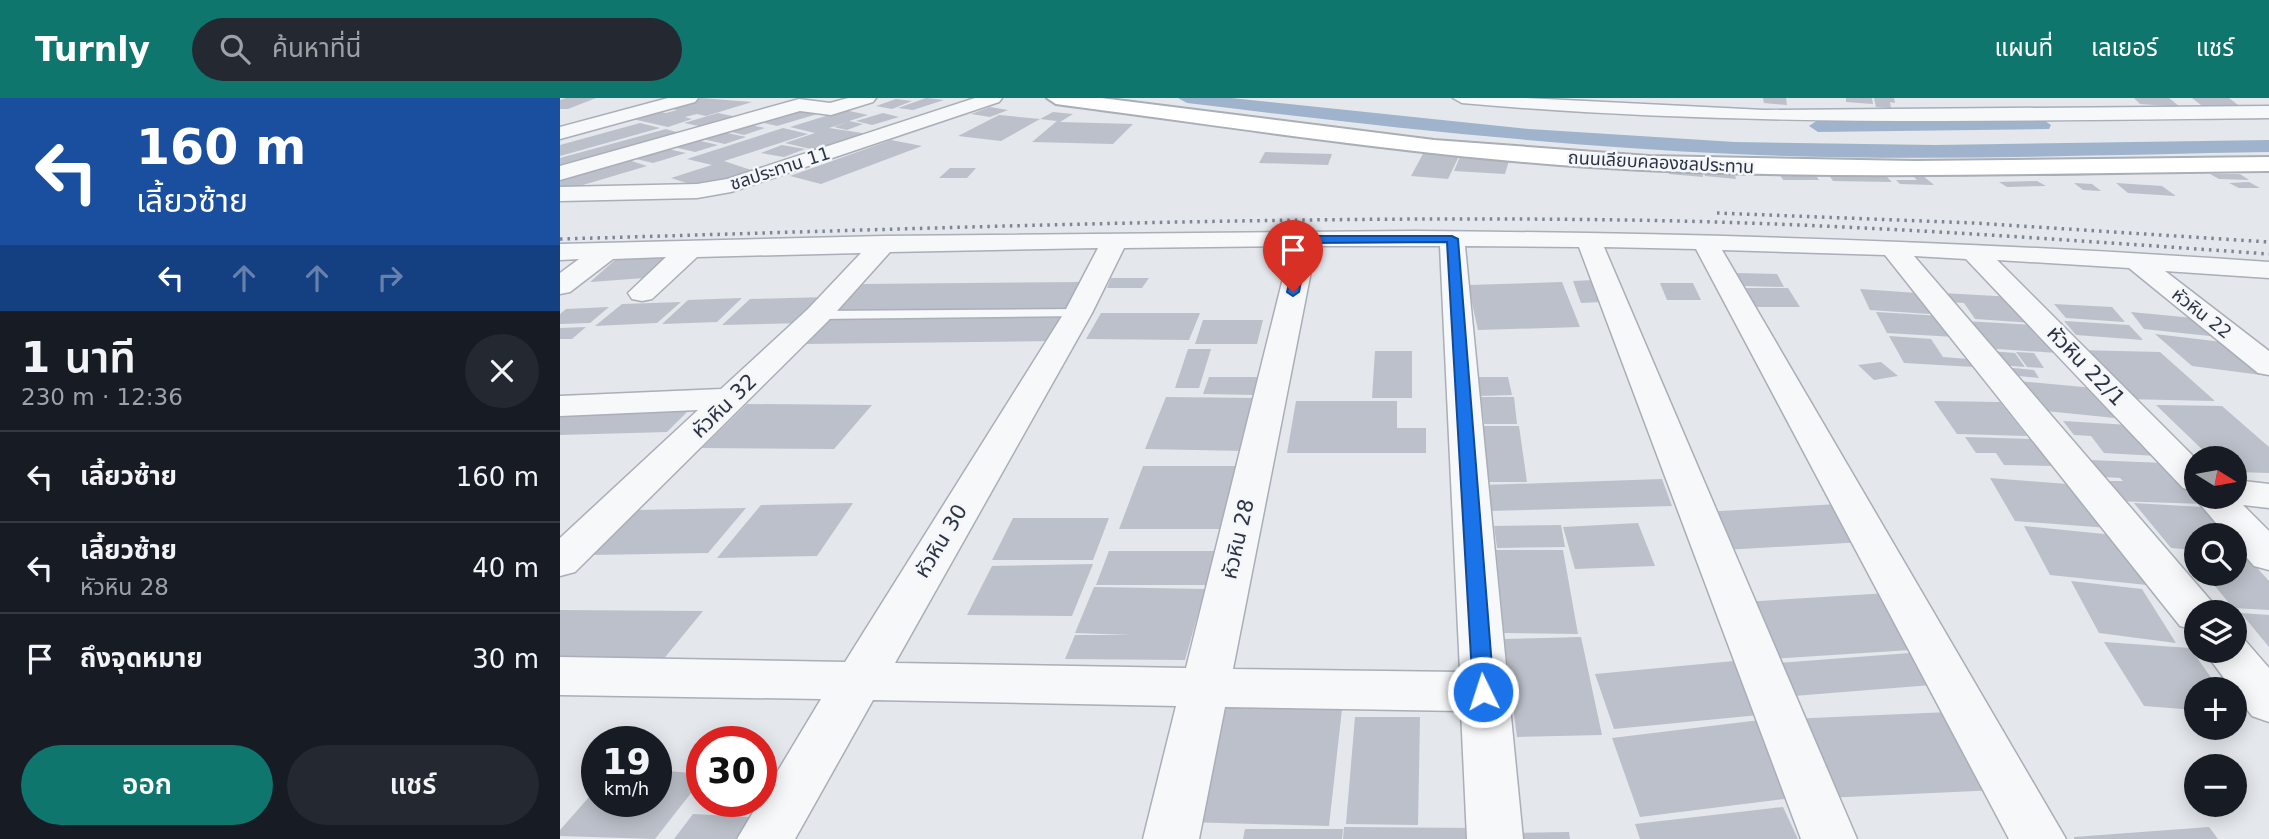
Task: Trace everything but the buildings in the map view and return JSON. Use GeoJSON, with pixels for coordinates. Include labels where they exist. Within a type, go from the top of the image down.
{"type":"FeatureCollection","features":[{"type":"Feature","properties":{"kind":"street"},"geometry":{"type":"LineString","coordinates":[[560,133],[689,98]]}},
{"type":"Feature","properties":{"kind":"street"},"geometry":{"type":"LineString","coordinates":[[831,109],[867,98]]}},
{"type":"Feature","properties":{"kind":"street"},"geometry":{"type":"LineString","coordinates":[[946,98],[986,100]]}},
{"type":"Feature","properties":{"kind":"street","name":"ถนนเลียบคลองชลประทาน"},"geometry":{"type":"LineString","coordinates":[[1056,98],[1090,100],[1433,146],[1671,164],[1852,168],[2269,164]]}},
{"type":"Feature","properties":{"kind":"street","name":"ถนนเลียบคลองชลประทาน"},"geometry":{"type":"LineString","coordinates":[[1122,98],[1440,138],[1668,154],[1829,158],[2269,155]]}},
{"type":"Feature","properties":{"kind":"street"},"geometry":{"type":"LineString","coordinates":[[1462,98],[1537,105],[1958,106],[2199,113],[2269,112]]}},
{"type":"Feature","properties":{"kind":"street"},"geometry":{"type":"LineString","coordinates":[[2182,98],[2199,113]]}},
{"type":"Feature","properties":{"kind":"street","name":"ชลประทาน 11"},"geometry":{"type":"LineString","coordinates":[[560,194],[697,191],[731,185],[986,100]]}},
{"type":"Feature","properties":{"kind":"street"},"geometry":{"type":"LineString","coordinates":[[560,173],[799,105],[837,110],[794,123]]}},
{"type":"Feature","properties":{"kind":"street"},"geometry":{"type":"LineString","coordinates":[[603,194],[598,186],[756,135]]}},
{"type":"Feature","properties":{"kind":"street"},"geometry":{"type":"LineString","coordinates":[[1452,239],[1495,839]]}},
{"type":"Feature","properties":{"kind":"street"},"geometry":{"type":"LineString","coordinates":[[560,251],[884,244],[1452,239],[1893,248],[2135,260],[2269,270]]}},
{"type":"Feature","properties":{"kind":"street","name":"หัวหิน 28"},"geometry":{"type":"LineString","coordinates":[[1171,839],[1304,240]]}},
{"type":"Feature","properties":{"kind":"street","name":"หัวหิน 30"},"geometry":{"type":"LineString","coordinates":[[765,839],[1078,313],[1114,242]]}},
{"type":"Feature","properties":{"kind":"street"},"geometry":{"type":"LineString","coordinates":[[1589,242],[1829,839]]}},
{"type":"Feature","properties":{"kind":"street"},"geometry":{"type":"LineString","coordinates":[[1705,243],[2038,839]]}},
{"type":"Feature","properties":{"kind":"street","name":"หัวหิน 32"},"geometry":{"type":"LineString","coordinates":[[560,562],[818,315],[884,244]]}},
{"type":"Feature","properties":{"kind":"street"},"geometry":{"type":"LineString","coordinates":[[1893,248],[2184,600]]}},
{"type":"Feature","properties":{"kind":"street"},"geometry":{"type":"LineString","coordinates":[[642,293],[691,249]]}},
{"type":"Feature","properties":{"kind":"street"},"geometry":{"type":"LineString","coordinates":[[560,286],[608,250]]}},
{"type":"Feature","properties":{"kind":"street","name":"หัวหิน 22/1"},"geometry":{"type":"LineString","coordinates":[[1975,253],[2184,468]]}},
{"type":"Feature","properties":{"kind":"street","name":"หัวหิน 22"},"geometry":{"type":"LineString","coordinates":[[2135,260],[2269,366]]}},
{"type":"Feature","properties":{"kind":"street"},"geometry":{"type":"LineString","coordinates":[[560,406],[732,399]]}},
{"type":"Feature","properties":{"kind":"street"},"geometry":{"type":"LineString","coordinates":[[2247,493],[2269,496]]}},
{"type":"Feature","properties":{"kind":"street"},"geometry":{"type":"LineString","coordinates":[[2224,509],[2269,556]]}},
{"type":"Feature","properties":{"kind":"street"},"geometry":{"type":"LineString","coordinates":[[2237,663],[2269,702]]}},
{"type":"Feature","properties":{"kind":"street"},"geometry":{"type":"LineString","coordinates":[[560,676],[1483,692]]}},
{"type":"Feature","properties":{"kind":"lane"},"geometry":{"type":"LineString","coordinates":[[818,315],[1078,313]]}},
{"type":"Feature","properties":{"kind":"waterway"},"geometry":{"type":"LineString","coordinates":[[1187,98],[1460,128],[1735,148],[1935,151],[2269,146]]}},
{"type":"Feature","properties":{"kind":"waterway"},"geometry":{"type":"LineString","coordinates":[[1818,126],[2042,125]]}},
{"type":"Feature","properties":{"kind":"railway"},"geometry":{"type":"LineString","coordinates":[[1717,213],[1974,223],[2269,242]]}},
{"type":"Feature","properties":{"kind":"railway"},"geometry":{"type":"LineString","coordinates":[[560,239],[1226,221],[1625,220],[1867,228],[2269,254]]}},
{"type":"Feature","properties":{"kind":"route"},"geometry":{"type":"LineString","coordinates":[[1293,292],[1304,240],[1452,239],[1483,692]]}}]}
